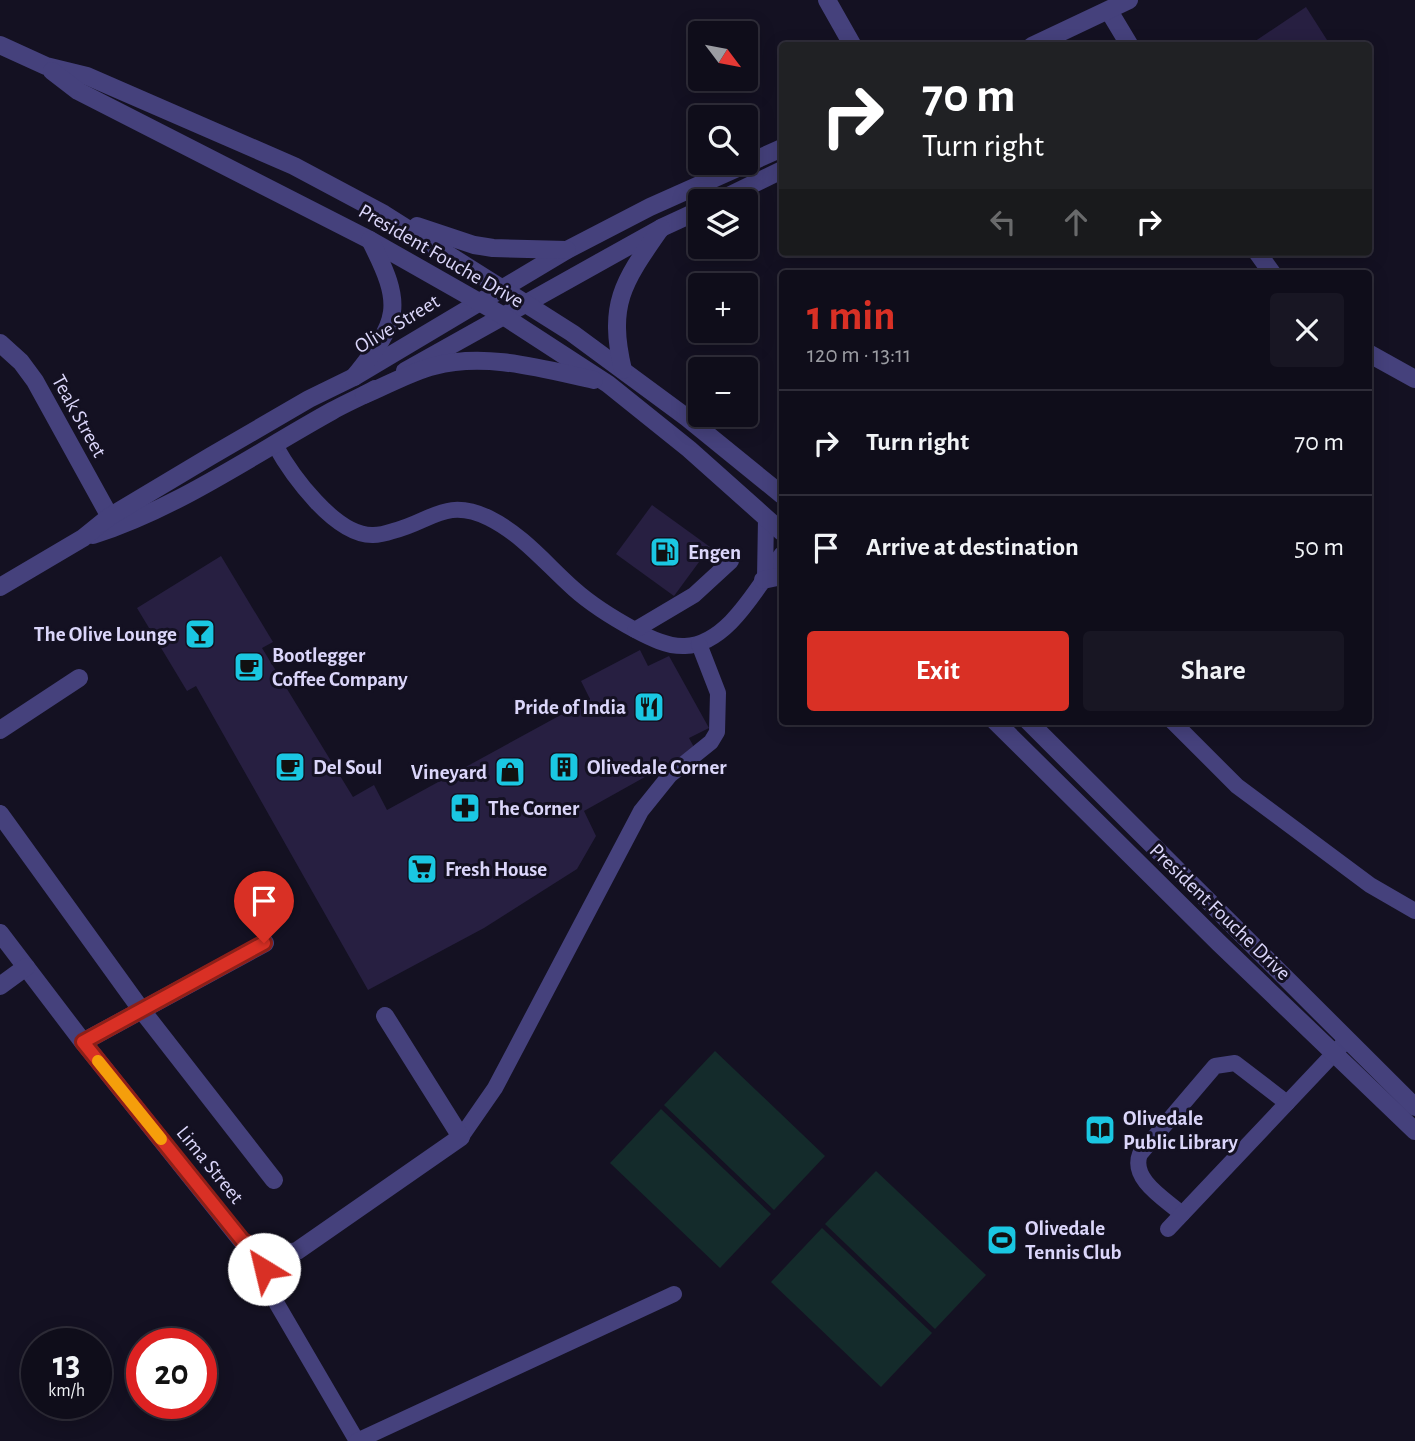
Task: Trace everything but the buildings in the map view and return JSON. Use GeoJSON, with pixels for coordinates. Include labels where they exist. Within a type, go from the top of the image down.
{"type":"FeatureCollection","features":[{"type":"Feature","properties":{"kind":"street"},"geometry":{"type":"LineString","coordinates":[[827,0],[851,42]]}},
{"type":"Feature","properties":{"kind":"street"},"geometry":{"type":"LineString","coordinates":[[1041,42],[1129,0]]}},
{"type":"Feature","properties":{"kind":"street"},"geometry":{"type":"LineString","coordinates":[[1109,11],[1128,42]]}},
{"type":"Feature","properties":{"kind":"street","name":"President Fouche Drive"},"geometry":{"type":"LineString","coordinates":[[0,45],[46,66],[87,76],[269,155],[384,214],[527,303],[623,370],[779,493]]}},
{"type":"Feature","properties":{"kind":"street","name":"President Fouche Drive"},"geometry":{"type":"LineString","coordinates":[[46,66],[78,91],[370,240],[502,315],[608,384],[688,449],[779,529]]}},
{"type":"Feature","properties":{"kind":"street","name":"Olive Street"},"geometry":{"type":"LineString","coordinates":[[0,587],[113,522],[309,399],[354,377],[567,250],[650,207],[779,149]]}},
{"type":"Feature","properties":{"kind":"street"},"geometry":{"type":"LineString","coordinates":[[743,189],[779,171]]}},
{"type":"Feature","properties":{"kind":"street"},"geometry":{"type":"LineString","coordinates":[[384,214],[474,245],[519,250],[567,250]]}},
{"type":"Feature","properties":{"kind":"street","name":"Olive Street"},"geometry":{"type":"LineString","coordinates":[[113,522],[237,468],[502,315],[688,216]]}},
{"type":"Feature","properties":{"kind":"street"},"geometry":{"type":"LineString","coordinates":[[623,370],[617,333],[619,299],[628,278],[661,228]]}},
{"type":"Feature","properties":{"kind":"street"},"geometry":{"type":"LineString","coordinates":[[354,377],[386,334],[394,311],[391,287],[370,240]]}},
{"type":"Feature","properties":{"kind":"street","name":"Teak Street"},"geometry":{"type":"LineString","coordinates":[[0,343],[21,362],[35,381],[113,522]]}},
{"type":"Feature","properties":{"kind":"street"},"geometry":{"type":"LineString","coordinates":[[1372,355],[1415,379]]}},
{"type":"Feature","properties":{"kind":"street"},"geometry":{"type":"LineString","coordinates":[[363,395],[433,366],[467,361],[543,369],[608,384]]}},
{"type":"Feature","properties":{"kind":"street"},"geometry":{"type":"LineString","coordinates":[[0,730],[79,678]]}},
{"type":"Feature","properties":{"kind":"street","name":"President Fouche Drive"},"geometry":{"type":"LineString","coordinates":[[999,725],[1333,1054],[1415,1131]]}},
{"type":"Feature","properties":{"kind":"street","name":"President Fouche Drive"},"geometry":{"type":"LineString","coordinates":[[1031,725],[1415,1107]]}},
{"type":"Feature","properties":{"kind":"street"},"geometry":{"type":"LineString","coordinates":[[0,814],[140,1008],[274,1180]]}},
{"type":"Feature","properties":{"kind":"street","name":"Lima Street"},"geometry":{"type":"LineString","coordinates":[[0,933],[83,1042],[242,1240],[258,1251]]}},
{"type":"Feature","properties":{"kind":"street"},"geometry":{"type":"LineString","coordinates":[[83,1042],[140,1008],[264,943]]}},
{"type":"Feature","properties":{"kind":"street"},"geometry":{"type":"LineString","coordinates":[[0,986],[26,967]]}},
{"type":"Feature","properties":{"kind":"street"},"geometry":{"type":"LineString","coordinates":[[258,1251],[276,1255],[297,1251],[461,1138],[386,1016]]}},
{"type":"Feature","properties":{"kind":"lane"},"geometry":{"type":"LineString","coordinates":[[275,445],[297,479],[320,506],[345,526],[371,536],[396,531],[441,511],[462,510],[487,517],[519,537],[597,608],[650,639],[683,646],[699,644],[732,622],[770,578],[779,560]]}},
{"type":"Feature","properties":{"kind":"lane"},"geometry":{"type":"LineString","coordinates":[[766,518],[770,578]]}},
{"type":"Feature","properties":{"kind":"lane"},"geometry":{"type":"LineString","coordinates":[[635,630],[694,596],[731,561]]}},
{"type":"Feature","properties":{"kind":"lane"},"geometry":{"type":"LineString","coordinates":[[461,1138],[495,1087],[641,811],[670,775],[711,742],[717,732],[718,693],[699,644]]}},
{"type":"Feature","properties":{"kind":"lane"},"geometry":{"type":"LineString","coordinates":[[1176,725],[1237,786],[1370,885],[1415,911]]}},
{"type":"Feature","properties":{"kind":"lane"},"geometry":{"type":"LineString","coordinates":[[1168,1228],[1348,1040]]}},
{"type":"Feature","properties":{"kind":"lane"},"geometry":{"type":"LineString","coordinates":[[1182,1214],[1145,1181],[1137,1170],[1136,1163],[1140,1154],[1215,1066],[1235,1063],[1287,1103]]}},
{"type":"Feature","properties":{"kind":"lane"},"geometry":{"type":"LineString","coordinates":[[258,1251],[277,1304],[357,1441],[674,1294]]}},
{"type":"Feature","properties":{"kind":"green space"},"geometry":{"type":"Polygon","coordinates":[[[715,1051],[825,1156],[774,1210],[664,1105],[715,1051]]]}},
{"type":"Feature","properties":{"kind":"green space"},"geometry":{"type":"Polygon","coordinates":[[[661,1109],[771,1214],[720,1268],[610,1163],[661,1109]]]}},
{"type":"Feature","properties":{"kind":"green space"},"geometry":{"type":"Polygon","coordinates":[[[876,1171],[986,1275],[935,1329],[825,1224],[876,1171]]]}},
{"type":"Feature","properties":{"kind":"green space"},"geometry":{"type":"Polygon","coordinates":[[[822,1228],[932,1333],[881,1387],[771,1282],[822,1228]]]}},
{"type":"Feature","properties":{"kind":"slow traffic"},"geometry":{"type":"LineString","coordinates":[[98,1061],[161,1139]]}},
{"type":"Feature","properties":{"kind":"place","name":"Engen"},"geometry":{"type":"Point","coordinates":[665,552]}},
{"type":"Feature","properties":{"kind":"place","name":"The Olive Lounge"},"geometry":{"type":"Point","coordinates":[200,634]}},
{"type":"Feature","properties":{"kind":"place","name":"Bootlegger Coffee Company"},"geometry":{"type":"Point","coordinates":[249,667]}},
{"type":"Feature","properties":{"kind":"place","name":"Pride of India"},"geometry":{"type":"Point","coordinates":[649,707]}},
{"type":"Feature","properties":{"kind":"place","name":"Del Soul"},"geometry":{"type":"Point","coordinates":[290,767]}},
{"type":"Feature","properties":{"kind":"place","name":"Olivedale Corner"},"geometry":{"type":"Point","coordinates":[564,767]}},
{"type":"Feature","properties":{"kind":"place","name":"Vineyard"},"geometry":{"type":"Point","coordinates":[510,772]}},
{"type":"Feature","properties":{"kind":"place","name":"The Corner"},"geometry":{"type":"Point","coordinates":[465,808]}},
{"type":"Feature","properties":{"kind":"place","name":"Fresh House"},"geometry":{"type":"Point","coordinates":[422,869]}},
{"type":"Feature","properties":{"kind":"place","name":"Olivedale Public Library"},"geometry":{"type":"Point","coordinates":[1100,1130]}},
{"type":"Feature","properties":{"kind":"place","name":"Olivedale Tennis Club"},"geometry":{"type":"Point","coordinates":[1002,1240]}},
{"type":"Feature","properties":{"kind":"route"},"geometry":{"type":"LineString","coordinates":[[264,943],[140,1008],[83,1042],[242,1240],[258,1251],[264,1269]]}}]}
